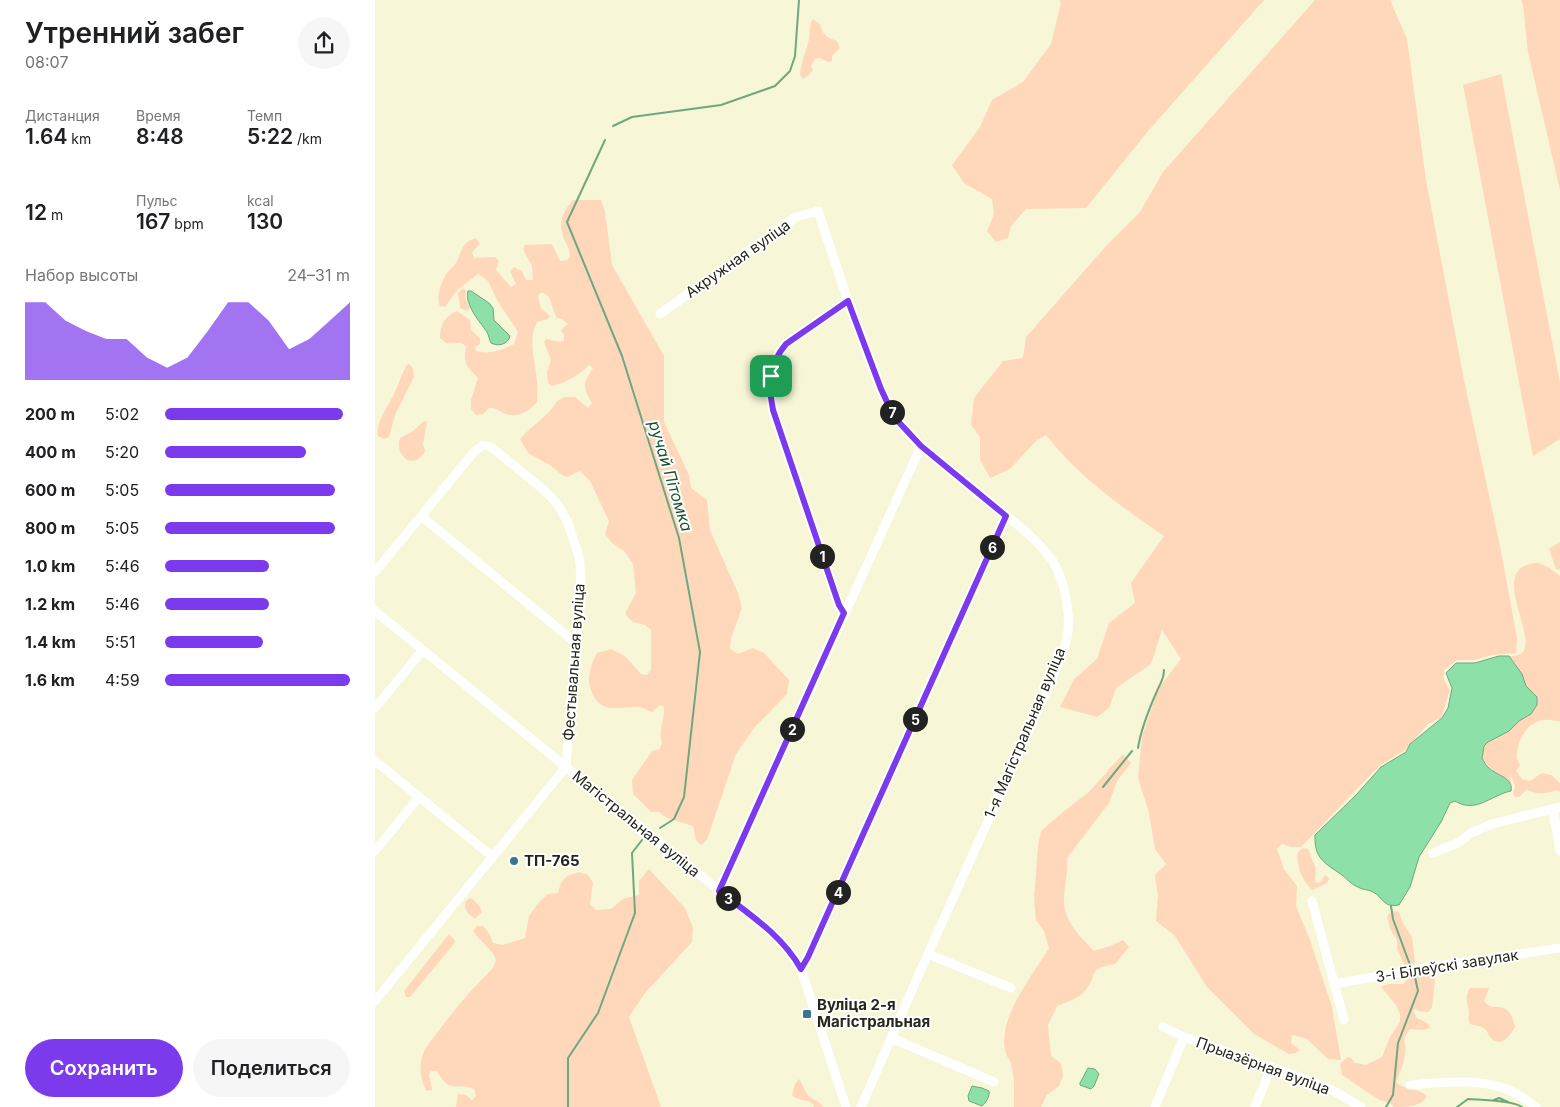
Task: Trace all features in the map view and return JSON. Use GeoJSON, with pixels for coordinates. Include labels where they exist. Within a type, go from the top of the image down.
{"type":"FeatureCollection","features":[{"type":"Feature","properties":{"kind":"street","name":"1-я Магістральная вуліца"},"geometry":{"type":"LineString","coordinates":[[818,211],[848,301],[881,389],[894,417],[921,446],[1040,545],[1052,561],[1065,592],[1068,613],[1068,632],[1052,679],[861,1107]]}},
{"type":"Feature","properties":{"kind":"street","name":"Акружная вуліца"},"geometry":{"type":"LineString","coordinates":[[660,314],[797,217],[818,211]]}},
{"type":"Feature","properties":{"kind":"street"},"geometry":{"type":"LineString","coordinates":[[844,613],[839,605],[776,420],[769,392],[773,365],[778,354],[786,344],[848,301]]}},
{"type":"Feature","properties":{"kind":"street","name":"Фестывальная вуліца"},"geometry":{"type":"LineString","coordinates":[[421,516],[473,452],[483,445],[491,447],[544,490],[558,505],[567,522],[580,563],[581,599],[575,643],[566,767]]}},
{"type":"Feature","properties":{"kind":"street"},"geometry":{"type":"LineString","coordinates":[[719,891],[921,446]]}},
{"type":"Feature","properties":{"kind":"street"},"geometry":{"type":"LineString","coordinates":[[375,572],[421,516],[575,643]]}},
{"type":"Feature","properties":{"kind":"street"},"geometry":{"type":"LineString","coordinates":[[801,969],[1006,516]]}},
{"type":"Feature","properties":{"kind":"street","name":"Магістральная вуліца"},"geometry":{"type":"LineString","coordinates":[[375,611],[776,936],[793,955],[801,969],[847,1107]]}},
{"type":"Feature","properties":{"kind":"street"},"geometry":{"type":"LineString","coordinates":[[375,708],[422,650]]}},
{"type":"Feature","properties":{"kind":"street"},"geometry":{"type":"LineString","coordinates":[[375,761],[493,857]]}},
{"type":"Feature","properties":{"kind":"street"},"geometry":{"type":"LineString","coordinates":[[375,1002],[566,767]]}},
{"type":"Feature","properties":{"kind":"street"},"geometry":{"type":"LineString","coordinates":[[375,851],[419,797]]}},
{"type":"Feature","properties":{"kind":"street"},"geometry":{"type":"LineString","coordinates":[[1433,853],[1458,843],[1471,833],[1492,824],[1556,808],[1560,851]]}},
{"type":"Feature","properties":{"kind":"street"},"geometry":{"type":"LineString","coordinates":[[1312,901],[1344,1020]]}},
{"type":"Feature","properties":{"kind":"street","name":"3-і Білеўскі завулак"},"geometry":{"type":"LineString","coordinates":[[1334,984],[1431,967],[1560,948]]}},
{"type":"Feature","properties":{"kind":"street"},"geometry":{"type":"LineString","coordinates":[[928,954],[1011,988]]}},
{"type":"Feature","properties":{"kind":"street","name":"Прыазёрная вуліца"},"geometry":{"type":"LineString","coordinates":[[1163,1027],[1184,1037],[1325,1086],[1361,1107]]}},
{"type":"Feature","properties":{"kind":"street"},"geometry":{"type":"LineString","coordinates":[[1155,1107],[1184,1037]]}},
{"type":"Feature","properties":{"kind":"street"},"geometry":{"type":"LineString","coordinates":[[891,1038],[994,1082]]}},
{"type":"Feature","properties":{"kind":"street"},"geometry":{"type":"LineString","coordinates":[[1255,1107],[1271,1068]]}},
{"type":"Feature","properties":{"kind":"street"},"geometry":{"type":"LineString","coordinates":[[1410,1085],[1450,1082],[1484,1083],[1515,1093],[1536,1107]]}},
{"type":"Feature","properties":{"kind":"shaded area"},"geometry":{"type":"Polygon","coordinates":[[[1059,0],[1264,0],[1149,130],[1086,208],[1026,209],[1011,226],[1008,238],[996,242],[987,231],[994,214],[992,199],[964,183],[952,165],[980,127],[992,100],[1023,82],[1051,44],[1061,3],[1059,0]]]}},
{"type":"Feature","properties":{"kind":"shaded area"},"geometry":{"type":"Polygon","coordinates":[[[1315,0],[1390,0],[1407,39],[1426,180],[1464,380],[1500,546],[1517,638],[1516,653],[1492,655],[1474,660],[1457,660],[1444,670],[1444,680],[1450,690],[1441,718],[1428,724],[1405,750],[1380,765],[1301,847],[1291,847],[1282,844],[1277,849],[1284,869],[1297,886],[1296,906],[1310,940],[1332,1007],[1341,1060],[1328,1059],[1307,1039],[1292,1035],[1291,1043],[1300,1050],[1289,1054],[1254,1034],[1207,987],[1175,936],[1156,921],[1158,896],[1155,875],[1166,864],[1155,849],[1149,813],[1138,778],[1142,737],[1158,689],[1181,659],[1162,630],[1151,664],[1116,688],[1109,708],[1097,717],[1060,707],[1074,679],[1097,659],[1109,623],[1135,603],[1131,583],[1164,536],[1086,478],[1046,435],[1037,440],[1010,469],[990,478],[980,459],[980,437],[971,425],[974,398],[1003,361],[1023,358],[1026,337],[1107,245],[1140,212],[1163,172],[1315,0]]]}},
{"type":"Feature","properties":{"kind":"shaded area"},"geometry":{"type":"Polygon","coordinates":[[[1521,0],[1560,0],[1560,190],[1528,52],[1521,0]]]}},
{"type":"Feature","properties":{"kind":"shaded area"},"geometry":{"type":"Polygon","coordinates":[[[813,19],[820,24],[826,35],[837,41],[840,48],[832,56],[832,61],[828,62],[820,58],[815,59],[811,66],[813,70],[803,79],[800,75],[802,63],[813,19]]]}},
{"type":"Feature","properties":{"kind":"shaded area"},"geometry":{"type":"Polygon","coordinates":[[[1501,74],[1560,383],[1560,439],[1533,456],[1463,85],[1501,74]]]}},
{"type":"Feature","properties":{"kind":"shaded area"},"geometry":{"type":"Polygon","coordinates":[[[573,200],[601,200],[605,212],[612,265],[664,356],[664,422],[689,475],[691,488],[707,500],[710,530],[738,593],[742,608],[731,638],[730,649],[738,654],[753,648],[764,653],[789,680],[787,694],[754,728],[736,754],[707,840],[701,845],[696,840],[693,826],[667,818],[659,812],[651,812],[633,794],[632,780],[652,751],[660,749],[664,707],[660,705],[652,712],[639,707],[608,708],[598,702],[590,687],[590,669],[597,653],[611,649],[625,656],[641,674],[647,675],[651,670],[651,630],[645,625],[633,622],[626,615],[626,611],[636,593],[633,564],[624,551],[612,543],[605,534],[609,521],[590,481],[580,471],[567,477],[562,475],[550,465],[528,453],[520,439],[550,411],[557,401],[565,397],[575,397],[588,408],[592,403],[585,385],[593,368],[589,365],[576,375],[552,386],[548,383],[547,373],[551,360],[544,342],[546,339],[564,341],[564,335],[561,330],[568,324],[556,317],[549,297],[544,293],[540,293],[538,297],[541,308],[550,316],[548,319],[537,322],[534,329],[532,344],[537,402],[530,409],[518,415],[509,415],[489,408],[483,414],[476,415],[471,409],[471,400],[478,378],[466,364],[466,346],[461,343],[446,343],[440,338],[444,322],[457,311],[470,320],[471,330],[480,338],[480,344],[475,347],[476,351],[495,351],[514,344],[518,332],[497,300],[488,281],[478,274],[457,290],[445,307],[440,306],[439,302],[443,280],[468,241],[476,238],[480,244],[472,252],[474,258],[495,257],[499,261],[496,270],[511,287],[516,284],[510,271],[514,267],[522,271],[526,280],[533,280],[532,266],[523,249],[525,245],[552,244],[560,261],[567,260],[570,257],[570,252],[561,229],[561,224],[566,210],[573,200]]]}},
{"type":"Feature","properties":{"kind":"shaded area"},"geometry":{"type":"Polygon","coordinates":[[[462,289],[466,290],[465,298],[470,308],[467,311],[460,308],[458,293],[462,289]]]}},
{"type":"Feature","properties":{"kind":"shaded area"},"geometry":{"type":"Polygon","coordinates":[[[468,291],[489,303],[493,308],[494,320],[510,336],[505,343],[497,345],[491,343],[487,332],[470,307],[467,296],[468,291]]]}},
{"type":"Feature","properties":{"kind":"shaded area"},"geometry":{"type":"Polygon","coordinates":[[[409,364],[413,368],[414,377],[395,415],[389,437],[384,439],[378,436],[378,425],[406,366],[409,364]]]}},
{"type":"Feature","properties":{"kind":"shaded area"},"geometry":{"type":"Polygon","coordinates":[[[424,421],[427,422],[423,444],[425,451],[421,457],[411,461],[403,456],[400,451],[400,438],[413,431],[424,421]]]}},
{"type":"Feature","properties":{"kind":"shaded area"},"geometry":{"type":"Polygon","coordinates":[[[1560,542],[1560,570],[1556,569],[1549,549],[1560,542]]]}},
{"type":"Feature","properties":{"kind":"shaded area"},"geometry":{"type":"Polygon","coordinates":[[[1538,563],[1548,567],[1560,576],[1560,721],[1538,721],[1528,728],[1519,743],[1517,758],[1520,766],[1516,771],[1522,779],[1530,781],[1542,773],[1551,775],[1560,783],[1560,792],[1557,790],[1539,793],[1526,790],[1519,797],[1515,797],[1513,794],[1515,786],[1510,773],[1511,785],[1482,758],[1484,746],[1488,742],[1509,731],[1519,721],[1531,714],[1522,676],[1509,656],[1522,653],[1526,643],[1515,595],[1515,579],[1521,568],[1538,563]]]}},
{"type":"Feature","properties":{"kind":"shaded area"},"geometry":{"type":"Polygon","coordinates":[[[1499,656],[1509,656],[1522,674],[1526,686],[1537,697],[1537,705],[1531,714],[1519,721],[1509,731],[1484,746],[1482,758],[1484,762],[1510,783],[1511,791],[1477,805],[1463,804],[1455,801],[1450,803],[1441,822],[1419,857],[1410,887],[1399,905],[1387,904],[1377,894],[1354,885],[1322,860],[1316,850],[1315,835],[1357,794],[1381,767],[1406,752],[1410,744],[1442,718],[1448,708],[1452,688],[1446,673],[1456,663],[1475,663],[1499,656]]]}},
{"type":"Feature","properties":{"kind":"shaded area"},"geometry":{"type":"Polygon","coordinates":[[[1123,754],[1131,763],[1117,781],[1109,803],[1067,858],[1064,901],[1070,922],[1094,951],[1123,940],[1129,947],[1115,964],[1100,968],[1094,973],[1089,985],[1082,994],[1057,1006],[1048,1025],[1051,1056],[1061,1063],[1063,1076],[1059,1086],[1047,1095],[1041,1107],[1014,1107],[1013,1074],[1005,1050],[1004,1037],[1018,997],[1049,948],[1044,931],[1036,920],[1034,899],[1041,831],[1089,792],[1123,754]]]}},
{"type":"Feature","properties":{"kind":"shaded area"},"geometry":{"type":"Polygon","coordinates":[[[1303,848],[1308,849],[1316,869],[1315,882],[1322,881],[1326,875],[1329,879],[1327,883],[1313,890],[1306,883],[1299,868],[1298,852],[1303,848]]]}},
{"type":"Feature","properties":{"kind":"shaded area"},"geometry":{"type":"Polygon","coordinates":[[[649,869],[685,908],[693,928],[692,942],[645,993],[629,1017],[661,1107],[456,1107],[458,1094],[466,1095],[472,1100],[476,1096],[474,1089],[450,1086],[437,1071],[431,1071],[429,1074],[432,1090],[427,1091],[421,1073],[422,1058],[425,1050],[459,1005],[493,968],[496,960],[492,952],[473,931],[477,926],[483,926],[489,933],[493,943],[502,945],[525,938],[529,916],[539,902],[548,894],[558,893],[562,881],[567,877],[579,872],[588,875],[593,883],[590,904],[596,910],[611,909],[623,899],[639,895],[639,881],[649,869]]]}},
{"type":"Feature","properties":{"kind":"shaded area"},"geometry":{"type":"Polygon","coordinates":[[[472,898],[482,912],[475,919],[468,914],[465,908],[465,902],[472,898]]]}},
{"type":"Feature","properties":{"kind":"shaded area"},"geometry":{"type":"Polygon","coordinates":[[[1392,911],[1399,912],[1402,922],[1412,937],[1415,963],[1410,967],[1405,967],[1397,949],[1397,940],[1390,929],[1387,916],[1392,911]]]}},
{"type":"Feature","properties":{"kind":"shaded area"},"geometry":{"type":"Polygon","coordinates":[[[449,934],[455,941],[453,945],[410,997],[406,997],[404,991],[449,934]]]}},
{"type":"Feature","properties":{"kind":"shaded area"},"geometry":{"type":"Polygon","coordinates":[[[1423,973],[1429,974],[1435,980],[1432,1008],[1428,1012],[1413,1010],[1417,1018],[1429,1024],[1430,1028],[1423,1030],[1410,1029],[1407,1033],[1404,1040],[1405,1055],[1396,1082],[1403,1087],[1419,1091],[1427,1096],[1417,1104],[1394,1107],[1389,1102],[1379,1100],[1342,1075],[1340,1064],[1347,1057],[1351,1058],[1355,1063],[1366,1065],[1382,1057],[1390,1037],[1400,1022],[1400,1014],[1396,1005],[1381,987],[1389,984],[1403,984],[1411,976],[1423,973]]]}},
{"type":"Feature","properties":{"kind":"shaded area"},"geometry":{"type":"Polygon","coordinates":[[[1470,988],[1489,988],[1484,1001],[1488,1005],[1504,1008],[1512,1017],[1515,1027],[1504,1040],[1497,1042],[1484,1029],[1470,1024],[1467,998],[1470,988]]]}},
{"type":"Feature","properties":{"kind":"shaded area"},"geometry":{"type":"Polygon","coordinates":[[[1088,1068],[1095,1069],[1099,1074],[1091,1089],[1080,1085],[1088,1068]]]}},
{"type":"Feature","properties":{"kind":"shaded area"},"geometry":{"type":"Polygon","coordinates":[[[799,1079],[808,1095],[823,1107],[814,1107],[810,1102],[797,1099],[792,1095],[795,1084],[799,1079]]]}},
{"type":"Feature","properties":{"kind":"shaded area"},"geometry":{"type":"Polygon","coordinates":[[[972,1086],[989,1091],[989,1095],[982,1106],[969,1101],[968,1096],[972,1086]]]}},
{"type":"Feature","properties":{"kind":"waterway","name":"ручай Пітомка"},"geometry":{"type":"LineString","coordinates":[[613,126],[632,117],[721,105],[775,86],[790,71],[795,56],[799,0]]}},
{"type":"Feature","properties":{"kind":"waterway","name":"ручай Пітомка"},"geometry":{"type":"LineString","coordinates":[[605,140],[567,222],[622,356],[679,538],[700,652],[684,797],[674,819],[660,828]]}},
{"type":"Feature","properties":{"kind":"waterway"},"geometry":{"type":"LineString","coordinates":[[1138,748],[1146,719],[1163,679],[1164,670]]}},
{"type":"Feature","properties":{"kind":"waterway"},"geometry":{"type":"LineString","coordinates":[[1103,787],[1132,751]]}},
{"type":"Feature","properties":{"kind":"waterway","name":"ручай Пітомка"},"geometry":{"type":"LineString","coordinates":[[568,1107],[568,1058],[598,1013],[635,913],[632,853],[642,840]]}},
{"type":"Feature","properties":{"kind":"waterway"},"geometry":{"type":"LineString","coordinates":[[1391,906],[1393,919],[1410,965]]}},
{"type":"Feature","properties":{"kind":"waterway"},"geometry":{"type":"LineString","coordinates":[[1386,1107],[1393,1095],[1398,1043],[1418,991],[1415,977]]}},
{"type":"Feature","properties":{"kind":"waterway"},"geometry":{"type":"LineString","coordinates":[[1494,1100],[1499,1098],[1508,1102]]}},
{"type":"Feature","properties":{"kind":"waterway"},"geometry":{"type":"LineString","coordinates":[[1457,1107],[1468,1099],[1504,1102],[1522,1107]]}},
{"type":"Feature","properties":{"kind":"place","name":"ТП-765"},"geometry":{"type":"Point","coordinates":[514,861]}},
{"type":"Feature","properties":{"kind":"place","name":"Вуліца 2-я Магістральная"},"geometry":{"type":"Point","coordinates":[807,1014]}},
{"type":"Feature","properties":{"kind":"route"},"geometry":{"type":"LineString","coordinates":[[848,301],[881,389],[894,417],[921,446],[1006,516],[801,969],[793,955],[776,936],[719,891],[844,613],[839,605],[773,410],[769,392],[771,376],[778,354],[786,344],[848,301]]}}]}
